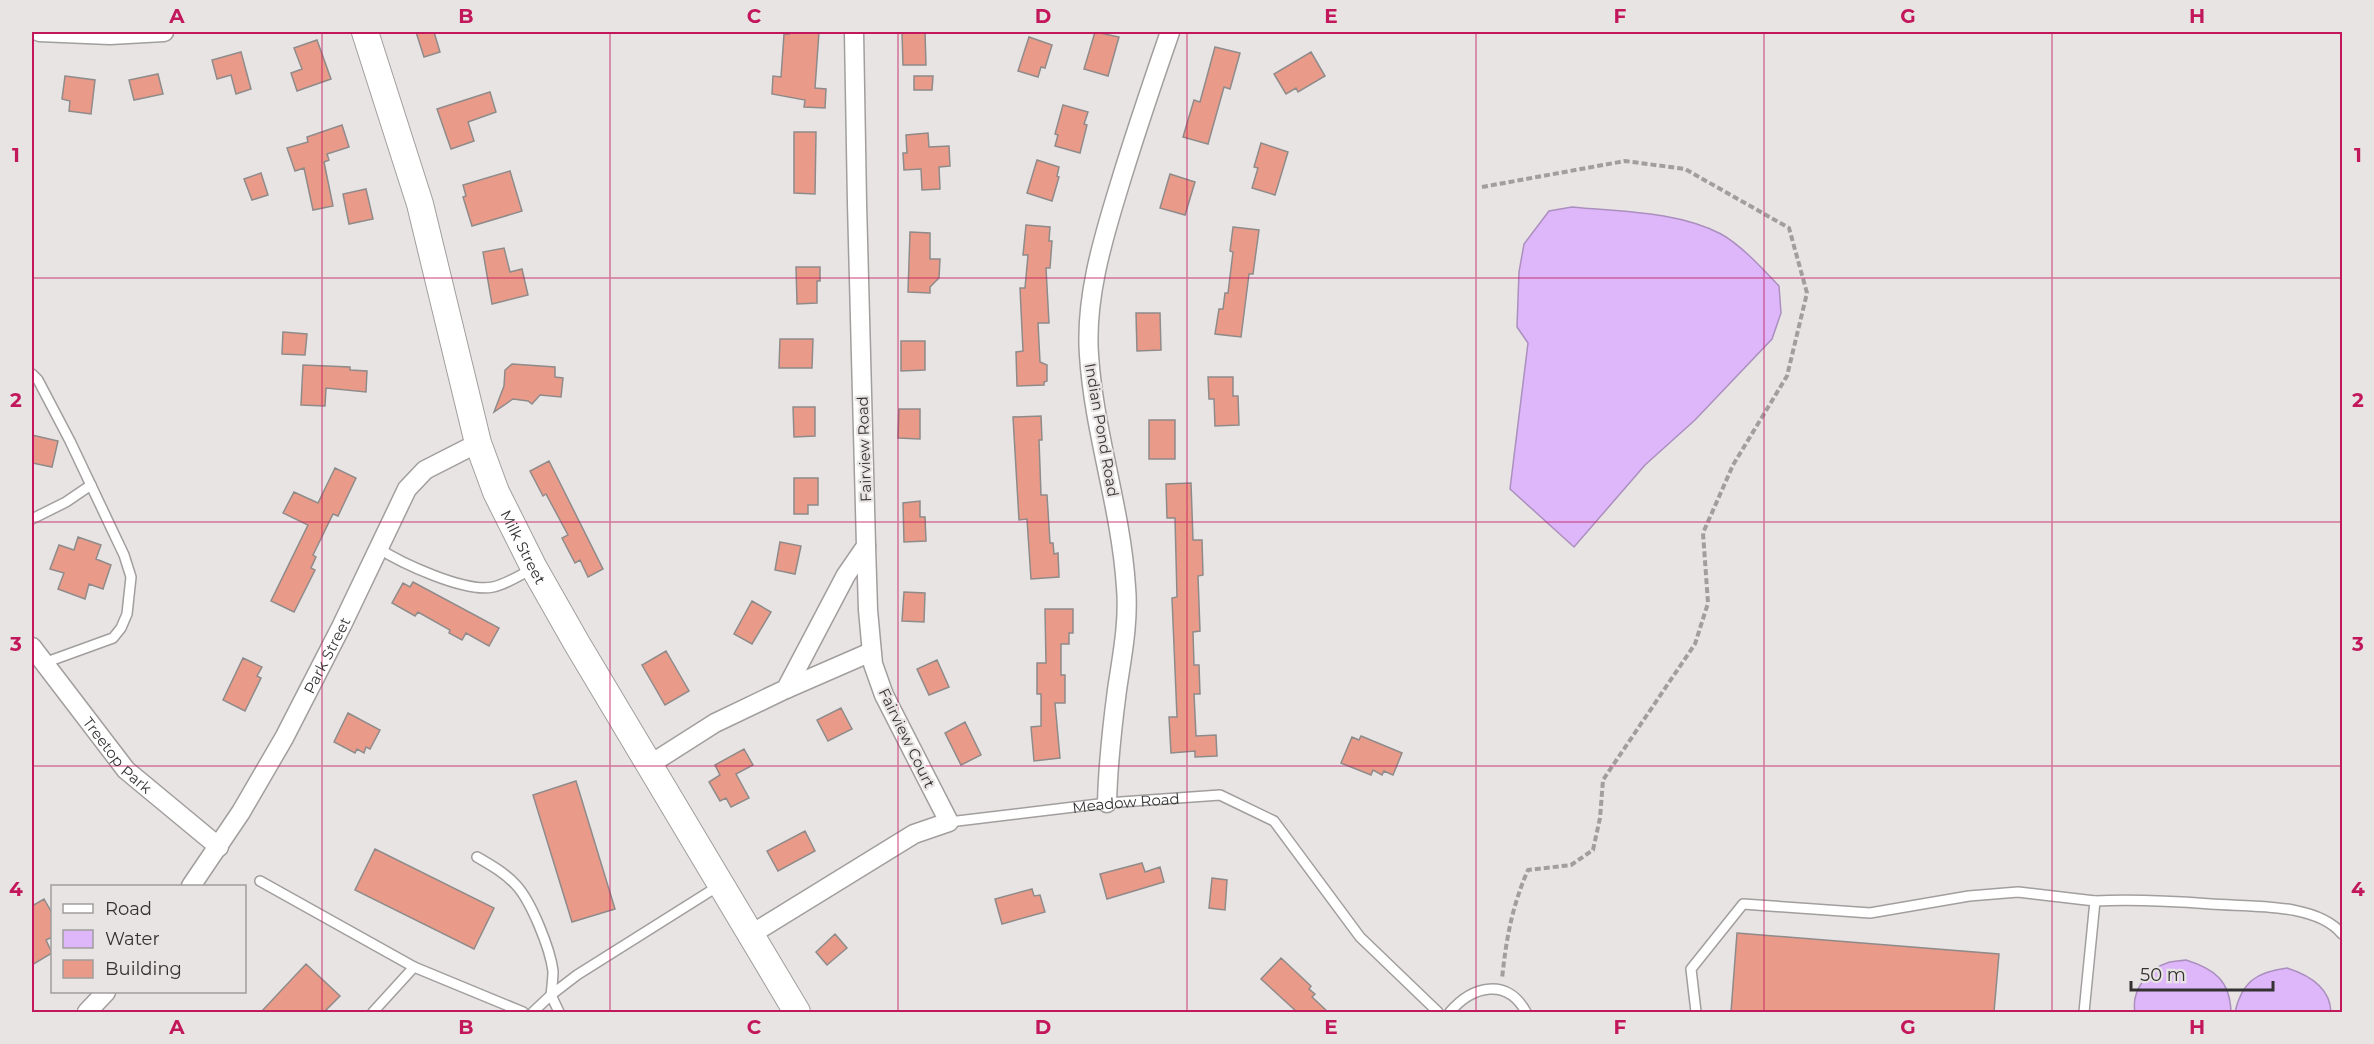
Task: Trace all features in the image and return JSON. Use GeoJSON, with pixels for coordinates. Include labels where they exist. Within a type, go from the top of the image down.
{"type":"FeatureCollection","features":[{"type":"Feature","properties":{"kind":"main road","name":"Milk Street"},"geometry":{"type":"LineString","coordinates":[[365,32],[420,204],[478,443],[496,492],[534,568],[797,1012]]}},
{"type":"Feature","properties":{"kind":"street"},"geometry":{"type":"LineString","coordinates":[[39,32],[110,35],[164,32]]}},
{"type":"Feature","properties":{"kind":"street","name":"Fairview Road"},"geometry":{"type":"LineString","coordinates":[[854,32],[856,203],[866,546]]}},
{"type":"Feature","properties":{"kind":"street","name":"Indian Pond Road"},"geometry":{"type":"LineString","coordinates":[[1107,803],[1108,757],[1126,630],[1127,588],[1121,532],[1093,391],[1089,352],[1091,313],[1097,267],[1107,226],[1140,117],[1170,32]]}},
{"type":"Feature","properties":{"kind":"street","name":"Park Street"},"geometry":{"type":"LineString","coordinates":[[192,885],[247,803],[304,701],[407,489],[425,470],[478,443]]}},
{"type":"Feature","properties":{"kind":"street"},"geometry":{"type":"LineString","coordinates":[[786,689],[846,575],[866,546]]}},
{"type":"Feature","properties":{"kind":"street","name":"Fairview Court"},"geometry":{"type":"LineString","coordinates":[[866,546],[871,652],[884,695],[949,822]]}},
{"type":"Feature","properties":{"kind":"street","name":"Treetop Park"},"geometry":{"type":"LineString","coordinates":[[32,647],[126,770],[219,847]]}},
{"type":"Feature","properties":{"kind":"street"},"geometry":{"type":"LineString","coordinates":[[649,765],[716,723],[871,652]]}},
{"type":"Feature","properties":{"kind":"street","name":"Meadow Road"},"geometry":{"type":"LineString","coordinates":[[750,935],[914,834],[949,822]]}},
{"type":"Feature","properties":{"kind":"street"},"geometry":{"type":"LineString","coordinates":[[87,1012],[105,993]]}},
{"type":"Feature","properties":{"kind":"lane"},"geometry":{"type":"LineString","coordinates":[[32,374],[38,380],[70,441],[124,555],[131,577],[128,614],[121,628],[112,638],[44,663]]}},
{"type":"Feature","properties":{"kind":"lane"},"geometry":{"type":"LineString","coordinates":[[32,519],[66,502],[91,485]]}},
{"type":"Feature","properties":{"kind":"lane"},"geometry":{"type":"LineString","coordinates":[[378,548],[405,564],[476,587],[492,587],[534,568]]}},
{"type":"Feature","properties":{"kind":"lane","name":"Meadow Road"},"geometry":{"type":"LineString","coordinates":[[949,822],[1107,803],[1221,795],[1274,821],[1360,937],[1438,1012]]}},
{"type":"Feature","properties":{"kind":"lane"},"geometry":{"type":"LineString","coordinates":[[477,857],[497,869],[517,886],[527,902],[549,954],[553,972],[551,994],[559,1012]]}},
{"type":"Feature","properties":{"kind":"lane"},"geometry":{"type":"LineString","coordinates":[[260,881],[414,967],[523,1012]]}},
{"type":"Feature","properties":{"kind":"lane"},"geometry":{"type":"LineString","coordinates":[[533,1012],[551,994],[577,975],[720,885]]}},
{"type":"Feature","properties":{"kind":"lane"},"geometry":{"type":"LineString","coordinates":[[1696,1012],[1691,969],[1743,904],[1870,913],[1969,896],[2018,892],[2095,901],[2153,899],[2274,908],[2327,920],[2343,934]]}},
{"type":"Feature","properties":{"kind":"lane"},"geometry":{"type":"LineString","coordinates":[[2084,1012],[2095,901]]}},
{"type":"Feature","properties":{"kind":"lane"},"geometry":{"type":"LineString","coordinates":[[373,1012],[414,967]]}},
{"type":"Feature","properties":{"kind":"lane"},"geometry":{"type":"LineString","coordinates":[[1450,1012],[1461,1000],[1476,991],[1501,989],[1522,1004],[1526,1012]]}},
{"type":"Feature","properties":{"kind":"path"},"geometry":{"type":"LineString","coordinates":[[1482,187],[1624,161],[1685,169],[1789,228],[1808,293],[1787,376],[1733,465],[1703,533],[1708,603],[1695,644],[1603,780],[1600,818],[1593,850],[1571,865],[1528,870],[1516,896],[1507,933],[1501,989]]}},
{"type":"Feature","properties":{"kind":"water"},"geometry":{"type":"Polygon","coordinates":[[[1572,207],[1667,217],[1704,226],[1721,234],[1744,251],[1779,286],[1781,313],[1772,339],[1695,420],[1645,465],[1574,547],[1510,489],[1528,343],[1517,327],[1519,272],[1524,244],[1549,211],[1572,207]]]}},
{"type":"Feature","properties":{"kind":"water"},"geometry":{"type":"Polygon","coordinates":[[[2186,960],[2213,972],[2219,978],[2228,992],[2231,1012],[2135,1012],[2134,1004],[2138,989],[2147,976],[2167,963],[2186,960]]]}},
{"type":"Feature","properties":{"kind":"water"},"geometry":{"type":"Polygon","coordinates":[[[2287,968],[2317,983],[2327,996],[2331,1012],[2235,1012],[2242,993],[2252,980],[2267,972],[2287,968]]]}},
{"type":"Feature","properties":{"kind":"building"},"geometry":{"type":"Polygon","coordinates":[[[416,32],[434,32],[440,52],[424,57],[416,32]]]}},
{"type":"Feature","properties":{"kind":"building"},"geometry":{"type":"Polygon","coordinates":[[[789,32],[819,32],[815,88],[826,89],[825,108],[804,107],[805,100],[772,94],[773,76],[781,77],[784,34],[789,34],[789,32]]]}},
{"type":"Feature","properties":{"kind":"building"},"geometry":{"type":"Polygon","coordinates":[[[902,32],[925,32],[926,65],[903,65],[902,32]]]}},
{"type":"Feature","properties":{"kind":"building"},"geometry":{"type":"Polygon","coordinates":[[[1095,32],[1119,37],[1108,76],[1084,69],[1095,32]]]}},
{"type":"Feature","properties":{"kind":"building"},"geometry":{"type":"Polygon","coordinates":[[[1029,37],[1052,45],[1045,68],[1041,67],[1038,77],[1018,71],[1029,37]]]}},
{"type":"Feature","properties":{"kind":"building"},"geometry":{"type":"Polygon","coordinates":[[[317,40],[331,79],[297,91],[291,73],[302,69],[294,48],[317,40]]]}},
{"type":"Feature","properties":{"kind":"building"},"geometry":{"type":"Polygon","coordinates":[[[1215,47],[1240,53],[1230,89],[1224,87],[1208,144],[1183,137],[1194,100],[1200,102],[1215,47]]]}},
{"type":"Feature","properties":{"kind":"building"},"geometry":{"type":"Polygon","coordinates":[[[241,52],[251,89],[236,94],[231,75],[217,79],[212,60],[241,52]]]}},
{"type":"Feature","properties":{"kind":"building"},"geometry":{"type":"Polygon","coordinates":[[[1311,52],[1325,76],[1298,92],[1296,88],[1286,94],[1274,74],[1311,52]]]}},
{"type":"Feature","properties":{"kind":"building"},"geometry":{"type":"Polygon","coordinates":[[[158,74],[163,94],[134,100],[129,80],[158,74]]]}},
{"type":"Feature","properties":{"kind":"building"},"geometry":{"type":"Polygon","coordinates":[[[65,76],[95,80],[91,114],[69,111],[70,101],[62,99],[65,76]]]}},
{"type":"Feature","properties":{"kind":"building"},"geometry":{"type":"Polygon","coordinates":[[[914,76],[933,76],[932,90],[914,90],[914,76]]]}},
{"type":"Feature","properties":{"kind":"building"},"geometry":{"type":"Polygon","coordinates":[[[490,92],[496,112],[468,122],[474,141],[451,149],[437,109],[490,92]]]}},
{"type":"Feature","properties":{"kind":"building"},"geometry":{"type":"Polygon","coordinates":[[[1063,105],[1088,112],[1080,153],[1055,146],[1058,135],[1055,134],[1063,105]]]}},
{"type":"Feature","properties":{"kind":"building"},"geometry":{"type":"Polygon","coordinates":[[[342,125],[349,147],[327,154],[329,160],[324,162],[333,206],[313,210],[304,168],[295,171],[287,148],[308,142],[307,137],[342,125]]]}},
{"type":"Feature","properties":{"kind":"building"},"geometry":{"type":"Polygon","coordinates":[[[794,132],[816,132],[815,194],[794,193],[794,132]]]}},
{"type":"Feature","properties":{"kind":"building"},"geometry":{"type":"Polygon","coordinates":[[[928,133],[929,147],[949,146],[950,166],[939,167],[940,189],[922,190],[921,169],[904,170],[903,153],[907,153],[906,135],[928,133]]]}},
{"type":"Feature","properties":{"kind":"building"},"geometry":{"type":"Polygon","coordinates":[[[1261,143],[1288,152],[1275,195],[1252,188],[1258,168],[1254,167],[1261,143]]]}},
{"type":"Feature","properties":{"kind":"building"},"geometry":{"type":"Polygon","coordinates":[[[1037,160],[1059,167],[1057,176],[1059,177],[1052,201],[1027,193],[1037,160]]]}},
{"type":"Feature","properties":{"kind":"building"},"geometry":{"type":"Polygon","coordinates":[[[510,171],[522,211],[472,226],[463,197],[466,196],[463,185],[510,171]]]}},
{"type":"Feature","properties":{"kind":"building"},"geometry":{"type":"Polygon","coordinates":[[[261,173],[268,195],[252,200],[244,179],[261,173]]]}},
{"type":"Feature","properties":{"kind":"building"},"geometry":{"type":"Polygon","coordinates":[[[1170,174],[1195,182],[1185,215],[1160,208],[1170,174]]]}},
{"type":"Feature","properties":{"kind":"building"},"geometry":{"type":"Polygon","coordinates":[[[366,189],[373,219],[349,224],[343,194],[366,189]]]}},
{"type":"Feature","properties":{"kind":"building"},"geometry":{"type":"Polygon","coordinates":[[[1026,225],[1050,227],[1049,241],[1052,241],[1050,268],[1046,268],[1049,323],[1038,323],[1040,362],[1047,365],[1047,381],[1044,385],[1017,386],[1016,352],[1023,351],[1020,288],[1025,288],[1028,255],[1023,255],[1026,225]]]}},
{"type":"Feature","properties":{"kind":"building"},"geometry":{"type":"Polygon","coordinates":[[[1233,227],[1259,230],[1253,274],[1249,274],[1241,337],[1215,334],[1219,309],[1223,309],[1225,293],[1228,293],[1233,252],[1230,251],[1233,227]]]}},
{"type":"Feature","properties":{"kind":"building"},"geometry":{"type":"Polygon","coordinates":[[[910,232],[930,233],[930,259],[940,259],[939,278],[930,287],[930,293],[908,292],[910,232]]]}},
{"type":"Feature","properties":{"kind":"building"},"geometry":{"type":"Polygon","coordinates":[[[504,248],[510,272],[522,269],[528,295],[492,304],[483,252],[504,248]]]}},
{"type":"Feature","properties":{"kind":"building"},"geometry":{"type":"Polygon","coordinates":[[[796,267],[820,267],[820,281],[817,281],[817,303],[797,304],[796,267]]]}},
{"type":"Feature","properties":{"kind":"building"},"geometry":{"type":"Polygon","coordinates":[[[1136,313],[1160,313],[1161,350],[1137,351],[1136,313]]]}},
{"type":"Feature","properties":{"kind":"building"},"geometry":{"type":"Polygon","coordinates":[[[283,332],[307,334],[305,355],[282,354],[283,332]]]}},
{"type":"Feature","properties":{"kind":"building"},"geometry":{"type":"Polygon","coordinates":[[[780,339],[813,339],[812,368],[779,368],[780,339]]]}},
{"type":"Feature","properties":{"kind":"building"},"geometry":{"type":"Polygon","coordinates":[[[901,341],[925,341],[925,370],[901,371],[901,341]]]}},
{"type":"Feature","properties":{"kind":"building"},"geometry":{"type":"Polygon","coordinates":[[[512,364],[555,367],[555,377],[563,378],[561,397],[540,395],[532,404],[528,401],[513,399],[494,412],[504,386],[505,370],[512,364]]]}},
{"type":"Feature","properties":{"kind":"building"},"geometry":{"type":"Polygon","coordinates":[[[303,365],[350,367],[350,370],[367,371],[366,392],[326,388],[325,406],[301,405],[303,365]]]}},
{"type":"Feature","properties":{"kind":"building"},"geometry":{"type":"Polygon","coordinates":[[[1208,377],[1233,377],[1233,396],[1238,396],[1239,425],[1215,426],[1214,399],[1209,399],[1208,377]]]}},
{"type":"Feature","properties":{"kind":"building"},"geometry":{"type":"Polygon","coordinates":[[[793,407],[815,407],[815,436],[794,437],[793,407]]]}},
{"type":"Feature","properties":{"kind":"building"},"geometry":{"type":"Polygon","coordinates":[[[899,409],[920,409],[920,439],[898,438],[899,409]]]}},
{"type":"Feature","properties":{"kind":"building"},"geometry":{"type":"Polygon","coordinates":[[[1041,416],[1042,440],[1039,440],[1041,495],[1047,495],[1050,543],[1053,543],[1054,554],[1058,553],[1059,577],[1031,579],[1027,519],[1019,520],[1013,417],[1041,416]]]}},
{"type":"Feature","properties":{"kind":"building"},"geometry":{"type":"Polygon","coordinates":[[[1149,420],[1175,420],[1175,459],[1149,459],[1149,420]]]}},
{"type":"Feature","properties":{"kind":"building"},"geometry":{"type":"Polygon","coordinates":[[[32,435],[58,441],[52,467],[32,463],[32,435]]]}},
{"type":"Feature","properties":{"kind":"building"},"geometry":{"type":"Polygon","coordinates":[[[549,461],[603,569],[588,577],[580,560],[575,563],[562,538],[568,535],[546,494],[543,496],[530,471],[549,461]]]}},
{"type":"Feature","properties":{"kind":"building"},"geometry":{"type":"Polygon","coordinates":[[[335,468],[356,478],[338,516],[333,514],[313,555],[316,557],[311,568],[315,570],[294,612],[271,601],[308,525],[283,513],[294,492],[318,503],[335,468]]]}},
{"type":"Feature","properties":{"kind":"building"},"geometry":{"type":"Polygon","coordinates":[[[794,478],[818,478],[818,505],[808,505],[808,514],[794,514],[794,478]]]}},
{"type":"Feature","properties":{"kind":"building"},"geometry":{"type":"Polygon","coordinates":[[[1191,483],[1193,540],[1202,540],[1203,575],[1198,576],[1200,631],[1193,632],[1194,665],[1199,665],[1200,694],[1194,694],[1196,736],[1216,735],[1217,756],[1195,757],[1195,751],[1171,753],[1169,717],[1177,717],[1172,598],[1177,597],[1175,518],[1167,518],[1166,484],[1191,483]]]}},
{"type":"Feature","properties":{"kind":"building"},"geometry":{"type":"Polygon","coordinates":[[[920,501],[920,517],[925,517],[926,541],[904,542],[903,503],[920,501]]]}},
{"type":"Feature","properties":{"kind":"building"},"geometry":{"type":"Polygon","coordinates":[[[78,537],[101,545],[96,559],[111,565],[103,589],[89,584],[85,599],[58,589],[64,573],[50,569],[59,545],[74,550],[78,537]]]}},
{"type":"Feature","properties":{"kind":"building"},"geometry":{"type":"Polygon","coordinates":[[[780,542],[801,546],[795,574],[775,570],[780,542]]]}},
{"type":"Feature","properties":{"kind":"building"},"geometry":{"type":"Polygon","coordinates":[[[413,582],[499,628],[489,646],[466,633],[462,640],[449,633],[450,630],[418,612],[415,616],[392,603],[403,583],[410,587],[413,582]]]}},
{"type":"Feature","properties":{"kind":"building"},"geometry":{"type":"Polygon","coordinates":[[[904,592],[925,593],[924,622],[902,621],[904,592]]]}},
{"type":"Feature","properties":{"kind":"building"},"geometry":{"type":"Polygon","coordinates":[[[752,601],[771,612],[752,644],[734,634],[752,601]]]}},
{"type":"Feature","properties":{"kind":"building"},"geometry":{"type":"Polygon","coordinates":[[[1045,609],[1073,609],[1073,633],[1069,633],[1069,644],[1061,644],[1061,675],[1065,675],[1065,703],[1055,703],[1060,758],[1034,761],[1031,727],[1041,726],[1041,694],[1037,694],[1037,663],[1046,663],[1045,609]]]}},
{"type":"Feature","properties":{"kind":"building"},"geometry":{"type":"Polygon","coordinates":[[[666,651],[689,691],[665,705],[642,665],[666,651]]]}},
{"type":"Feature","properties":{"kind":"building"},"geometry":{"type":"Polygon","coordinates":[[[243,658],[262,667],[257,676],[261,678],[245,711],[223,700],[243,658]]]}},
{"type":"Feature","properties":{"kind":"building"},"geometry":{"type":"Polygon","coordinates":[[[937,660],[949,687],[929,695],[917,669],[937,660]]]}},
{"type":"Feature","properties":{"kind":"building"},"geometry":{"type":"Polygon","coordinates":[[[841,708],[852,729],[828,741],[817,720],[841,708]]]}},
{"type":"Feature","properties":{"kind":"building"},"geometry":{"type":"Polygon","coordinates":[[[348,713],[380,730],[370,749],[366,747],[364,753],[357,749],[355,753],[334,742],[348,713]]]}},
{"type":"Feature","properties":{"kind":"building"},"geometry":{"type":"Polygon","coordinates":[[[965,722],[981,755],[961,765],[945,733],[965,722]]]}},
{"type":"Feature","properties":{"kind":"building"},"geometry":{"type":"Polygon","coordinates":[[[1361,736],[1402,753],[1393,775],[1384,771],[1382,775],[1373,770],[1371,775],[1341,763],[1352,737],[1359,740],[1361,736]]]}},
{"type":"Feature","properties":{"kind":"building"},"geometry":{"type":"Polygon","coordinates":[[[744,749],[753,765],[736,774],[749,798],[731,807],[726,798],[720,801],[709,782],[720,775],[715,765],[744,749]]]}},
{"type":"Feature","properties":{"kind":"building"},"geometry":{"type":"Polygon","coordinates":[[[576,781],[615,909],[572,922],[533,795],[576,781]]]}},
{"type":"Feature","properties":{"kind":"building"},"geometry":{"type":"Polygon","coordinates":[[[805,831],[815,851],[778,871],[767,851],[805,831]]]}},
{"type":"Feature","properties":{"kind":"building"},"geometry":{"type":"Polygon","coordinates":[[[375,849],[494,908],[474,949],[355,890],[375,849]]]}},
{"type":"Feature","properties":{"kind":"building"},"geometry":{"type":"Polygon","coordinates":[[[1142,863],[1145,872],[1160,867],[1164,882],[1107,899],[1100,874],[1142,863]]]}},
{"type":"Feature","properties":{"kind":"building"},"geometry":{"type":"Polygon","coordinates":[[[1212,878],[1227,880],[1225,910],[1209,908],[1212,878]]]}},
{"type":"Feature","properties":{"kind":"building"},"geometry":{"type":"Polygon","coordinates":[[[1032,889],[1034,896],[1040,895],[1045,912],[1002,924],[995,899],[1032,889]]]}},
{"type":"Feature","properties":{"kind":"building"},"geometry":{"type":"Polygon","coordinates":[[[44,899],[51,911],[51,938],[46,940],[51,954],[32,965],[32,906],[44,899]]]}},
{"type":"Feature","properties":{"kind":"building"},"geometry":{"type":"Polygon","coordinates":[[[1737,933],[1999,954],[1994,1012],[1731,1012],[1737,933]]]}},
{"type":"Feature","properties":{"kind":"building"},"geometry":{"type":"Polygon","coordinates":[[[835,934],[847,948],[827,965],[816,952],[835,934]]]}},
{"type":"Feature","properties":{"kind":"building"},"geometry":{"type":"Polygon","coordinates":[[[1281,958],[1311,986],[1309,989],[1315,994],[1312,997],[1328,1012],[1297,1012],[1261,979],[1281,958]]]}},
{"type":"Feature","properties":{"kind":"building"},"geometry":{"type":"Polygon","coordinates":[[[306,964],[340,996],[324,1012],[261,1012],[306,964]]]}}]}
